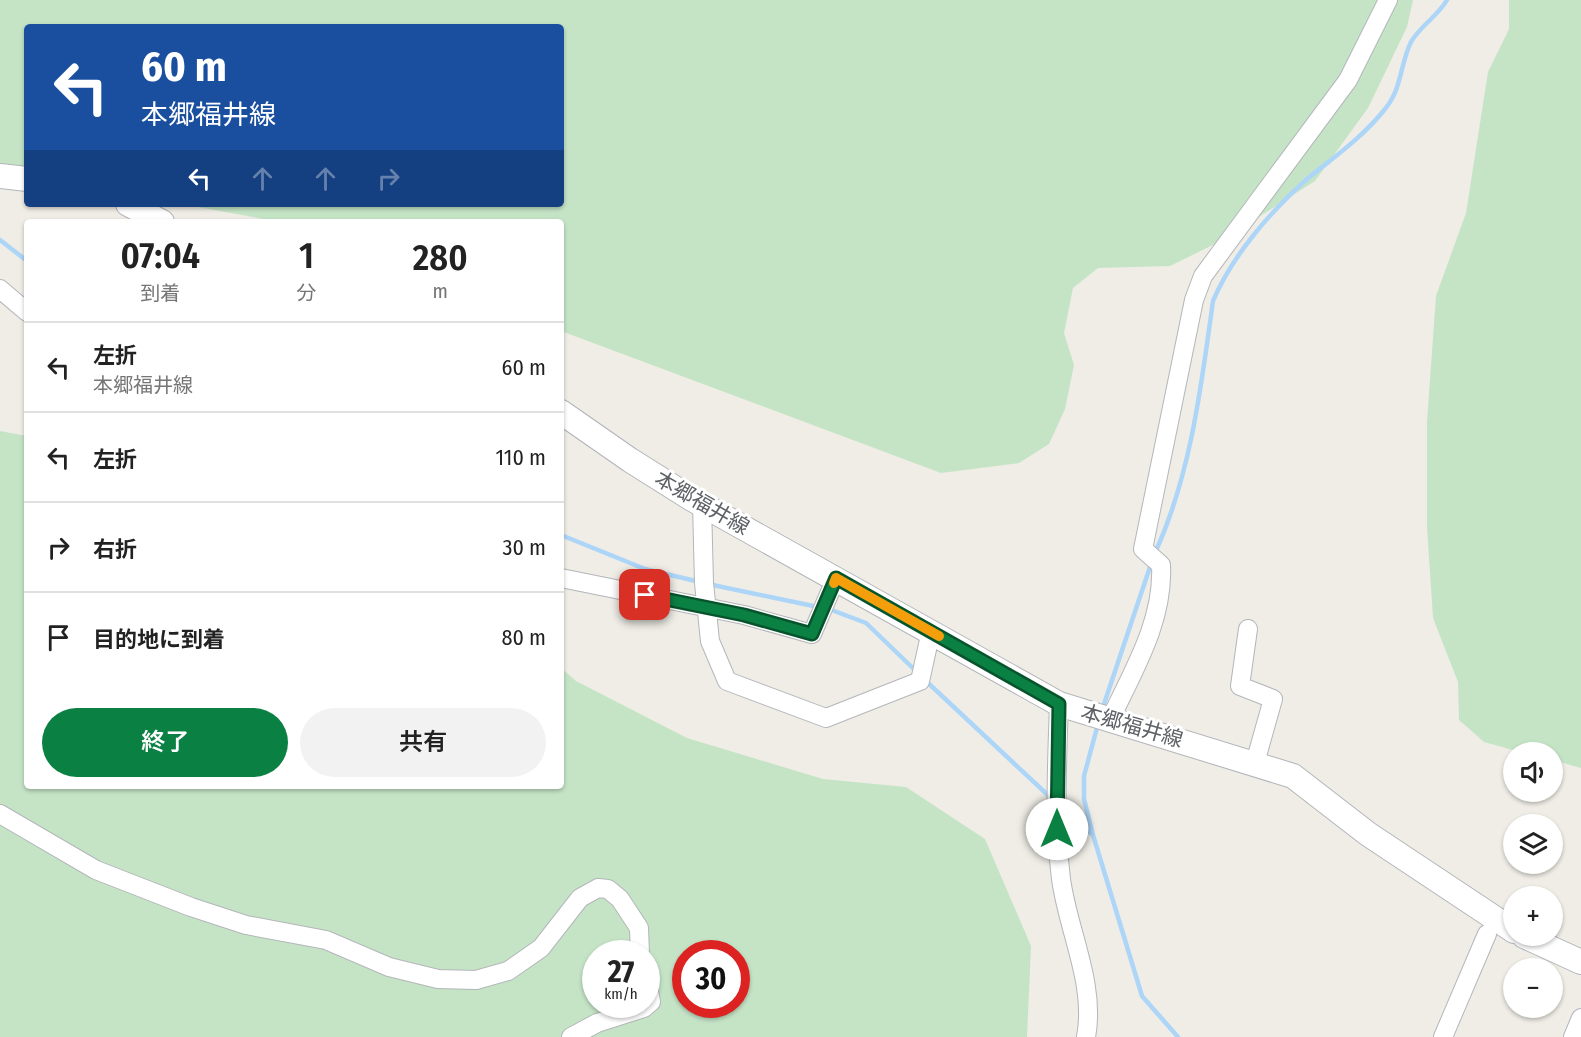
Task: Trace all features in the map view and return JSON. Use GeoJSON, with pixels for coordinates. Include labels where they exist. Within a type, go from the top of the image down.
{"type":"FeatureCollection","features":[{"type":"Feature","properties":{"kind":"main road"},"geometry":{"type":"LineString","coordinates":[[0,176],[24,178]]}},
{"type":"Feature","properties":{"kind":"main road"},"geometry":{"type":"LineString","coordinates":[[134,207],[156,219]]}},
{"type":"Feature","properties":{"kind":"main road","name":"本郷福井線"},"geometry":{"type":"LineString","coordinates":[[564,414],[630,460],[702,504],[1059,704],[1293,776],[1368,834],[1503,925]]}},
{"type":"Feature","properties":{"kind":"main road"},"geometry":{"type":"LineString","coordinates":[[1546,946],[1581,962]]}},
{"type":"Feature","properties":{"kind":"street"},"geometry":{"type":"LineString","coordinates":[[1110,720],[1153,625],[1162,590],[1161,565],[1143,549],[1194,300],[1203,276],[1348,80],[1388,0]]}},
{"type":"Feature","properties":{"kind":"street"},"geometry":{"type":"LineString","coordinates":[[0,289],[24,309]]}},
{"type":"Feature","properties":{"kind":"street"},"geometry":{"type":"LineString","coordinates":[[702,504],[706,608],[710,641],[727,681],[826,718],[920,681],[931,631]]}},
{"type":"Feature","properties":{"kind":"street"},"geometry":{"type":"LineString","coordinates":[[564,579],[706,608],[812,634],[836,578]]}},
{"type":"Feature","properties":{"kind":"street"},"geometry":{"type":"LineString","coordinates":[[1248,629],[1240,686],[1273,699],[1255,763]]}},
{"type":"Feature","properties":{"kind":"street"},"geometry":{"type":"LineString","coordinates":[[1059,704],[1057,829],[1062,880],[1084,978],[1089,1018],[1086,1037]]}},
{"type":"Feature","properties":{"kind":"street"},"geometry":{"type":"LineString","coordinates":[[0,814],[96,870],[191,907],[246,925],[326,940],[389,967],[438,979],[476,980],[508,971],[541,948],[580,898],[598,888],[608,889],[620,899],[639,928],[639,940]]}},
{"type":"Feature","properties":{"kind":"street"},"geometry":{"type":"LineString","coordinates":[[1443,1037],[1487,934]]}},
{"type":"Feature","properties":{"kind":"street"},"geometry":{"type":"LineString","coordinates":[[571,1037],[597,1023],[613,1018]]}},
{"type":"Feature","properties":{"kind":"street"},"geometry":{"type":"LineString","coordinates":[[1573,1037],[1581,1018]]}},
{"type":"Feature","properties":{"kind":"green space"},"geometry":{"type":"Polygon","coordinates":[[[0,0],[1413,0],[1407,27],[1368,108],[1315,181],[1223,240],[1170,266],[1098,268],[1073,288],[1064,333],[1074,365],[1065,409],[1049,444],[1019,463],[941,473],[564,332],[564,219],[264,219],[198,207],[564,207],[564,24],[24,24],[24,177],[0,173],[0,0]]]}},
{"type":"Feature","properties":{"kind":"green space"},"geometry":{"type":"Polygon","coordinates":[[[1509,0],[1581,0],[1581,768],[1563,763],[1563,742],[1503,742],[1503,747],[1484,742],[1459,720],[1458,682],[1433,618],[1427,527],[1427,421],[1436,296],[1466,213],[1488,72],[1509,29],[1509,0]]]}},
{"type":"Feature","properties":{"kind":"green space"},"geometry":{"type":"Polygon","coordinates":[[[0,431],[24,435],[24,789],[564,789],[564,671],[576,681],[687,738],[823,779],[906,787],[985,839],[1031,946],[1027,1037],[0,1037],[0,431]]]}},
{"type":"Feature","properties":{"kind":"waterway"},"geometry":{"type":"LineString","coordinates":[[1155,553],[1178,492],[1186,461],[1199,398],[1213,301],[1221,284],[1241,251],[1279,206],[1307,179],[1358,138],[1385,109],[1395,93],[1411,42],[1447,0]]}},
{"type":"Feature","properties":{"kind":"waterway"},"geometry":{"type":"LineString","coordinates":[[0,240],[24,259]]}},
{"type":"Feature","properties":{"kind":"waterway"},"geometry":{"type":"LineString","coordinates":[[564,536],[645,569],[700,582]]}},
{"type":"Feature","properties":{"kind":"waterway"},"geometry":{"type":"LineString","coordinates":[[1104,704],[1152,561]]}},
{"type":"Feature","properties":{"kind":"waterway"},"geometry":{"type":"LineString","coordinates":[[708,584],[818,607]]}},
{"type":"Feature","properties":{"kind":"waterway"},"geometry":{"type":"LineString","coordinates":[[829,609],[866,623],[918,673]]}},
{"type":"Feature","properties":{"kind":"waterway"},"geometry":{"type":"LineString","coordinates":[[926,681],[1051,798]]}},
{"type":"Feature","properties":{"kind":"waterway"},"geometry":{"type":"LineString","coordinates":[[1098,724],[1084,776],[1084,799],[1093,835],[1142,996],[1178,1037]]}},
{"type":"Feature","properties":{"kind":"waterway"},"geometry":{"type":"LineString","coordinates":[[1062,808],[1093,835]]}},
{"type":"Feature","properties":{"kind":"slow traffic"},"geometry":{"type":"LineString","coordinates":[[834,583],[836,578],[939,636]]}},
{"type":"Feature","properties":{"kind":"route"},"geometry":{"type":"LineString","coordinates":[[645,595],[744,615],[812,634],[836,578],[1059,704],[1057,829]]}}]}
